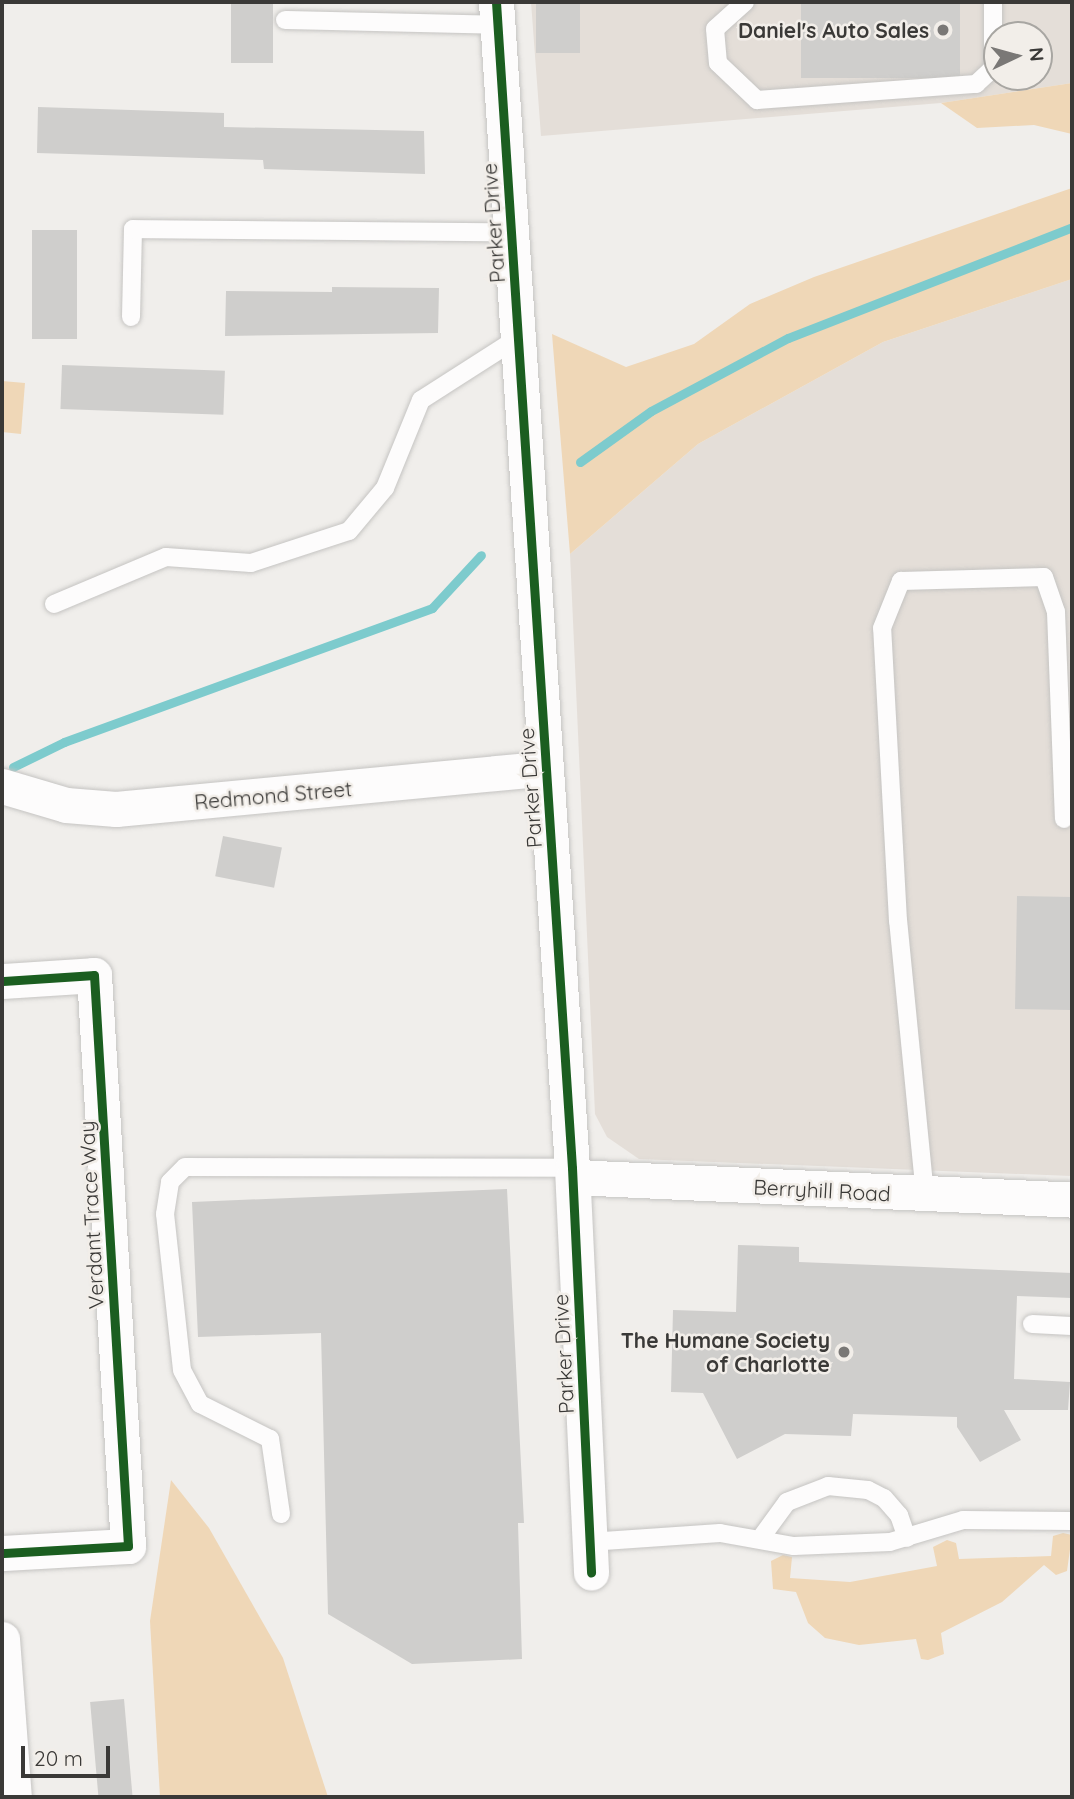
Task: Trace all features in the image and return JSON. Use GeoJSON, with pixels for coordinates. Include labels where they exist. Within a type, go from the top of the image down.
{"type":"FeatureCollection","features":[{"type":"Feature","properties":{"kind":"street","name":"Parker Drive"},"geometry":{"type":"LineString","coordinates":[[497,13],[573,1172],[590,1557]]}},
{"type":"Feature","properties":{"kind":"street","name":"Redmond Street"},"geometry":{"type":"LineString","coordinates":[[4,796],[116,809],[546,768]]}},
{"type":"Feature","properties":{"kind":"street","name":"Verdant Trace Way"},"geometry":{"type":"LineString","coordinates":[[2,981],[94,975],[128,1546],[2,1553]]}},
{"type":"Feature","properties":{"kind":"street","name":"Berryhill Road"},"geometry":{"type":"LineString","coordinates":[[573,1172],[925,1195],[1072,1200]]}},
{"type":"Feature","properties":{"kind":"street"},"geometry":{"type":"LineString","coordinates":[[2,1639],[14,1797]]}},
{"type":"Feature","properties":{"kind":"lane"},"geometry":{"type":"LineString","coordinates":[[745,2],[715,29],[718,63],[736,86],[757,100],[976,84],[993,68],[993,2]]}},
{"type":"Feature","properties":{"kind":"lane"},"geometry":{"type":"LineString","coordinates":[[285,20],[497,13]]}},
{"type":"Feature","properties":{"kind":"lane"},"geometry":{"type":"LineString","coordinates":[[131,317],[133,229],[511,232]]}},
{"type":"Feature","properties":{"kind":"lane"},"geometry":{"type":"LineString","coordinates":[[54,604],[166,557],[251,563],[349,531],[385,488],[421,400],[518,338]]}},
{"type":"Feature","properties":{"kind":"lane"},"geometry":{"type":"LineString","coordinates":[[925,1195],[898,920],[883,628],[901,581],[1044,577],[1056,612],[1064,819]]}},
{"type":"Feature","properties":{"kind":"lane"},"geometry":{"type":"LineString","coordinates":[[281,1514],[270,1439],[200,1404],[182,1370],[165,1214],[170,1182],[185,1167],[573,1172]]}},
{"type":"Feature","properties":{"kind":"lane"},"geometry":{"type":"LineString","coordinates":[[1032,1324],[1072,1326]]}},
{"type":"Feature","properties":{"kind":"lane"},"geometry":{"type":"LineString","coordinates":[[760,1539],[787,1502],[828,1486],[868,1490],[884,1498],[899,1515],[907,1538]]}},
{"type":"Feature","properties":{"kind":"lane"},"geometry":{"type":"LineString","coordinates":[[590,1557],[720,1532],[794,1546],[907,1538],[963,1520],[1072,1521]]}},
{"type":"Feature","properties":{"kind":"shaded area"},"geometry":{"type":"Polygon","coordinates":[[[531,2],[1072,2],[1072,83],[1053,86],[1053,21],[983,21],[983,91],[1020,91],[941,103],[541,136],[531,2]]]}},
{"type":"Feature","properties":{"kind":"shaded area"},"geometry":{"type":"Polygon","coordinates":[[[1072,83],[1072,134],[1034,125],[977,128],[941,103],[1020,91],[1053,91],[1053,86],[1072,83]]]}},
{"type":"Feature","properties":{"kind":"shaded area"},"geometry":{"type":"Polygon","coordinates":[[[1072,188],[1072,279],[883,342],[698,444],[570,554],[552,334],[626,367],[694,344],[750,304],[814,277],[1072,188]]]}},
{"type":"Feature","properties":{"kind":"shaded area"},"geometry":{"type":"Polygon","coordinates":[[[1072,279],[1072,1176],[639,1159],[607,1137],[595,1114],[570,554],[698,444],[883,342],[1072,279]]]}},
{"type":"Feature","properties":{"kind":"shaded area"},"geometry":{"type":"Polygon","coordinates":[[[2,381],[25,383],[21,434],[2,432],[2,381]]]}},
{"type":"Feature","properties":{"kind":"shaded area"},"geometry":{"type":"Polygon","coordinates":[[[171,1480],[209,1528],[283,1658],[328,1797],[160,1797],[150,1621],[171,1480]]]}},
{"type":"Feature","properties":{"kind":"shaded area"},"geometry":{"type":"Polygon","coordinates":[[[1063,1533],[1072,1535],[1067,1571],[1056,1575],[1044,1565],[1002,1602],[941,1633],[944,1654],[928,1660],[921,1659],[916,1639],[859,1645],[825,1638],[808,1623],[796,1592],[773,1589],[771,1561],[783,1555],[792,1557],[790,1578],[850,1582],[937,1566],[933,1547],[947,1540],[956,1543],[959,1559],[1051,1556],[1053,1536],[1063,1533]]]}},
{"type":"Feature","properties":{"kind":"building"},"geometry":{"type":"Polygon","coordinates":[[[231,2],[273,2],[273,63],[231,63],[231,2]]]}},
{"type":"Feature","properties":{"kind":"building"},"geometry":{"type":"Polygon","coordinates":[[[536,2],[580,2],[580,53],[536,53],[536,2]]]}},
{"type":"Feature","properties":{"kind":"building"},"geometry":{"type":"Polygon","coordinates":[[[801,2],[960,2],[960,78],[801,78],[801,2]]]}},
{"type":"Feature","properties":{"kind":"building"},"geometry":{"type":"Polygon","coordinates":[[[38,107],[224,113],[224,127],[424,131],[425,174],[264,169],[263,160],[37,153],[38,107]]]}},
{"type":"Feature","properties":{"kind":"building"},"geometry":{"type":"Polygon","coordinates":[[[32,230],[77,230],[77,339],[32,339],[32,230]]]}},
{"type":"Feature","properties":{"kind":"building"},"geometry":{"type":"Polygon","coordinates":[[[332,287],[439,288],[438,333],[225,336],[226,291],[332,292],[332,287]]]}},
{"type":"Feature","properties":{"kind":"building"},"geometry":{"type":"Polygon","coordinates":[[[62,365],[225,371],[223,415],[60,409],[62,365]]]}},
{"type":"Feature","properties":{"kind":"building"},"geometry":{"type":"Polygon","coordinates":[[[223,836],[282,847],[274,888],[215,876],[223,836]]]}},
{"type":"Feature","properties":{"kind":"building"},"geometry":{"type":"Polygon","coordinates":[[[1017,896],[1072,897],[1070,1010],[1015,1009],[1017,896]]]}},
{"type":"Feature","properties":{"kind":"building"},"geometry":{"type":"Polygon","coordinates":[[[507,1189],[524,1523],[518,1523],[522,1659],[412,1664],[328,1614],[321,1333],[198,1337],[192,1202],[507,1189]]]}},
{"type":"Feature","properties":{"kind":"building","name":"The Humane Society of Charlotte"},"geometry":{"type":"Polygon","coordinates":[[[738,1245],[799,1247],[799,1262],[1072,1273],[1072,1298],[1017,1296],[1014,1379],[1070,1382],[1068,1410],[1004,1410],[1021,1440],[980,1462],[957,1427],[957,1417],[853,1414],[851,1436],[785,1434],[737,1459],[703,1393],[671,1392],[673,1310],[736,1312],[738,1245]]]}},
{"type":"Feature","properties":{"kind":"building"},"geometry":{"type":"Polygon","coordinates":[[[124,1699],[133,1797],[98,1797],[90,1702],[124,1699]]]}},
{"type":"Feature","properties":{"kind":"waterway"},"geometry":{"type":"LineString","coordinates":[[580,462],[651,411],[788,338],[1072,227]]}},
{"type":"Feature","properties":{"kind":"waterway"},"geometry":{"type":"LineString","coordinates":[[13,767],[64,742],[432,608],[481,555]]}},
{"type":"Feature","properties":{"kind":"cycle path"},"geometry":{"type":"LineString","coordinates":[[496,2],[572,1168],[591,1573]]}},
{"type":"Feature","properties":{"kind":"cycle path"},"geometry":{"type":"LineString","coordinates":[[2,981],[94,975],[128,1546],[2,1553]]}},
{"type":"Feature","properties":{"kind":"place","name":"Daniel's Auto Sales"},"geometry":{"type":"Point","coordinates":[943,30]}},
{"type":"Feature","properties":{"kind":"place","name":"The Humane Society of Charlotte"},"geometry":{"type":"Point","coordinates":[844,1352]}}]}
